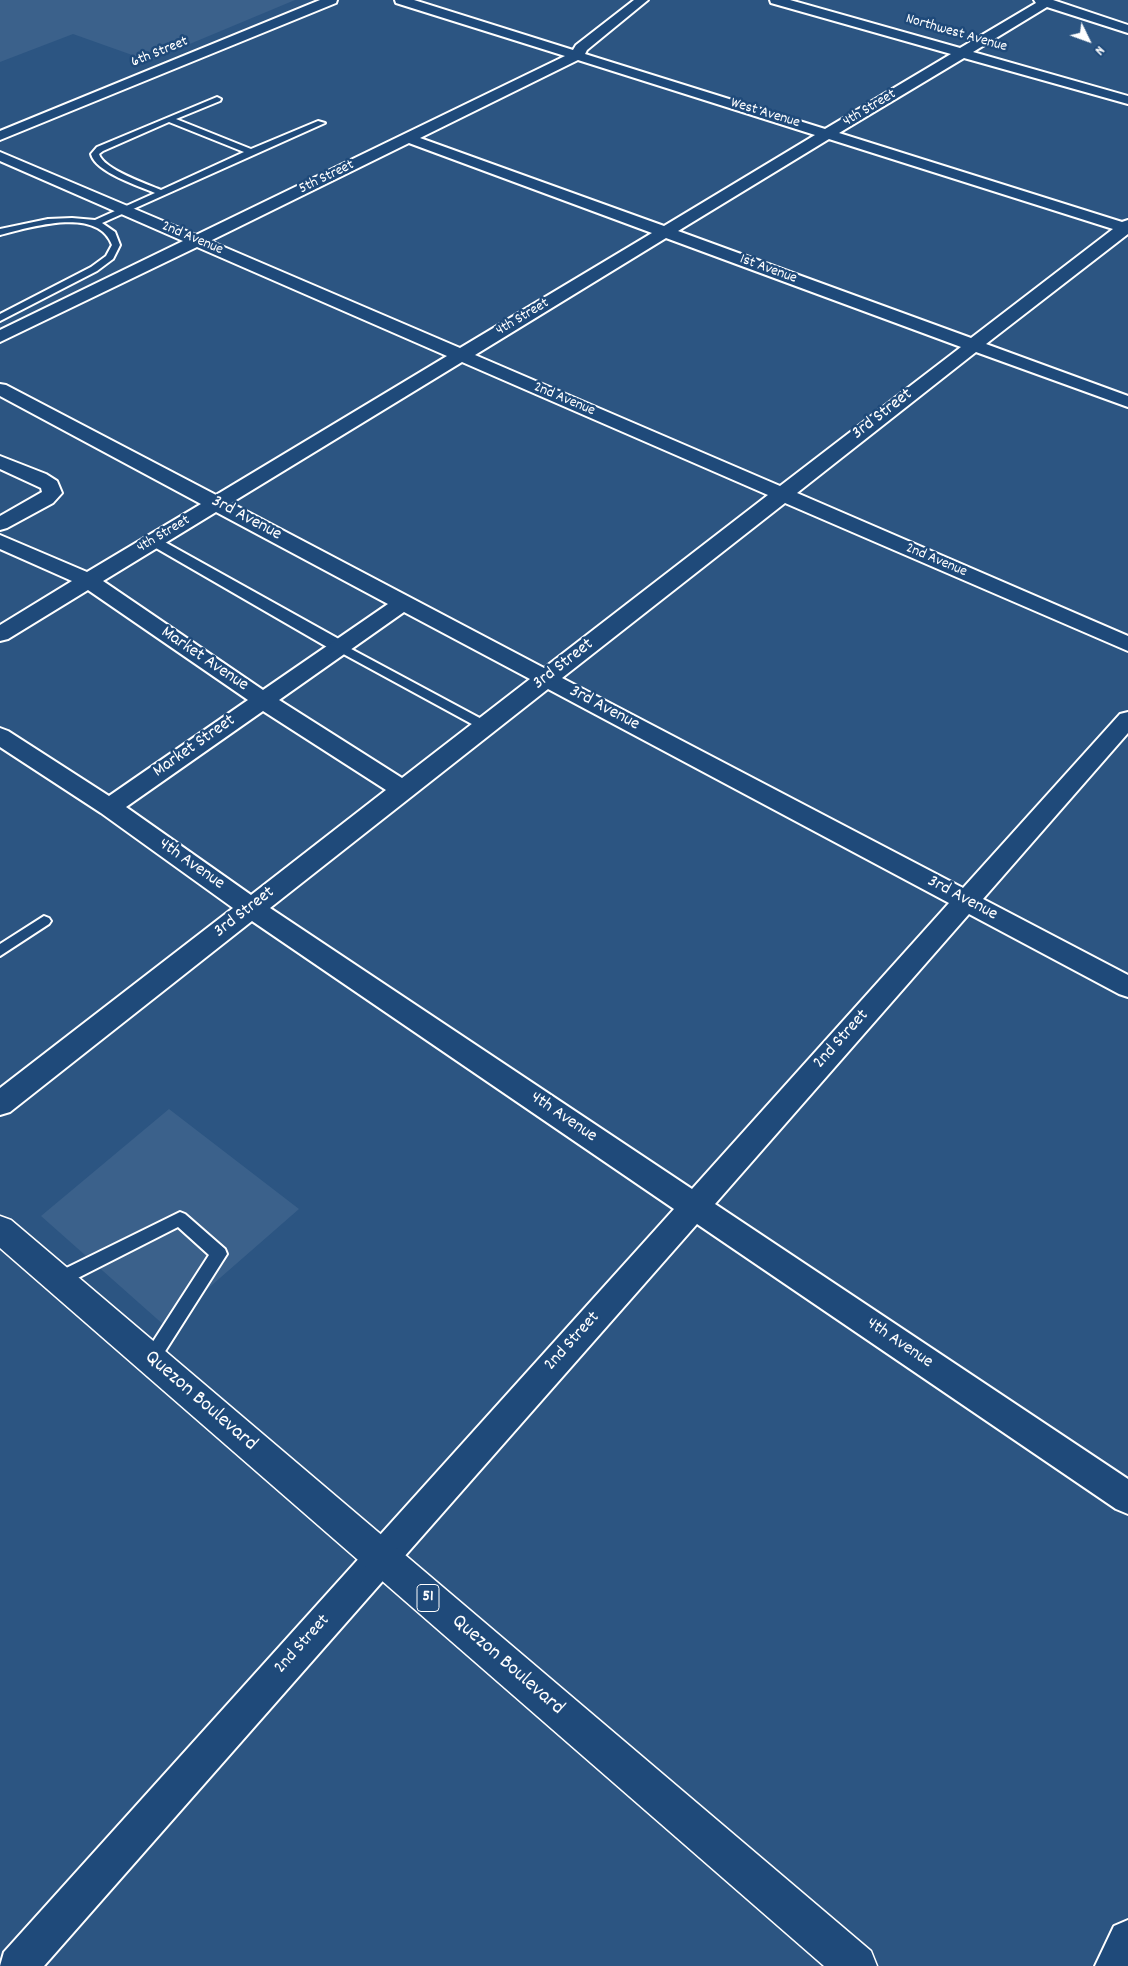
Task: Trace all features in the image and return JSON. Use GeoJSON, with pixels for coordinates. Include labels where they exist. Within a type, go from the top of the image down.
{"type":"FeatureCollection","features":[{"type":"Feature","properties":{"kind":"highway","name":"Quezon Boulevard"},"geometry":{"type":"LineString","coordinates":[[0,1229],[856,1966]]}},
{"type":"Feature","properties":{"kind":"street","name":"6th Street"},"geometry":{"type":"LineString","coordinates":[[0,136],[331,0]]}},
{"type":"Feature","properties":{"kind":"street","name":"West Avenue"},"geometry":{"type":"LineString","coordinates":[[401,0],[1127,227]]}},
{"type":"Feature","properties":{"kind":"street","name":"5th Street"},"geometry":{"type":"LineString","coordinates":[[0,337],[578,55],[581,48],[642,0]]}},
{"type":"Feature","properties":{"kind":"street","name":"Northwest Avenue"},"geometry":{"type":"LineString","coordinates":[[776,0],[1128,100]]}},
{"type":"Feature","properties":{"kind":"street","name":"4th Street"},"geometry":{"type":"LineString","coordinates":[[0,634],[962,53],[1043,1]]}},
{"type":"Feature","properties":{"kind":"street"},"geometry":{"type":"LineString","coordinates":[[1043,1],[1128,29]]}},
{"type":"Feature","properties":{"kind":"street","name":"1st Avenue"},"geometry":{"type":"LineString","coordinates":[[408,138],[1128,402]]}},
{"type":"Feature","properties":{"kind":"street","name":"2nd Avenue"},"geometry":{"type":"LineString","coordinates":[[0,156],[1128,644]]}},
{"type":"Feature","properties":{"kind":"street","name":"3rd Street"},"geometry":{"type":"LineString","coordinates":[[0,1104],[1127,227]]}},
{"type":"Feature","properties":{"kind":"street","name":"3rd Avenue"},"geometry":{"type":"LineString","coordinates":[[0,389],[1128,987]]}},
{"type":"Feature","properties":{"kind":"street"},"geometry":{"type":"LineString","coordinates":[[0,462],[39,478],[50,485],[52,493],[46,499],[0,524]]}},
{"type":"Feature","properties":{"kind":"street"},"geometry":{"type":"LineString","coordinates":[[154,541],[340,647]]}},
{"type":"Feature","properties":{"kind":"street","name":"Market Avenue"},"geometry":{"type":"LineString","coordinates":[[0,542],[89,580],[263,700],[403,790]]}},
{"type":"Feature","properties":{"kind":"street","name":"Market Street"},"geometry":{"type":"LineString","coordinates":[[109,807],[403,603]]}},
{"type":"Feature","properties":{"kind":"street","name":"2nd Street"},"geometry":{"type":"LineString","coordinates":[[18,1966],[1128,719]]}},
{"type":"Feature","properties":{"kind":"street","name":"4th Avenue"},"geometry":{"type":"LineString","coordinates":[[0,736],[109,807],[251,908],[1128,1498]]}},
{"type":"Feature","properties":{"kind":"street"},"geometry":{"type":"LineString","coordinates":[[1115,1966],[1128,1940]]}},
{"type":"Feature","properties":{"kind":"lane"},"geometry":{"type":"LineString","coordinates":[[161,193],[108,169],[96,158],[95,154],[100,149],[217,99]]}},
{"type":"Feature","properties":{"kind":"lane"},"geometry":{"type":"LineString","coordinates":[[168,119],[251,152]]}},
{"type":"Feature","properties":{"kind":"lane"},"geometry":{"type":"LineString","coordinates":[[96,223],[122,209],[321,123]]}},
{"type":"Feature","properties":{"kind":"lane"},"geometry":{"type":"LineString","coordinates":[[0,232],[49,221],[74,219],[96,223],[112,234],[116,245],[110,257],[94,269],[0,318]]}},
{"type":"Feature","properties":{"kind":"lane"},"geometry":{"type":"LineString","coordinates":[[340,647],[485,726]]}},
{"type":"Feature","properties":{"kind":"lane"},"geometry":{"type":"LineString","coordinates":[[0,950],[44,921]]}},
{"type":"Feature","properties":{"kind":"lane"},"geometry":{"type":"LineString","coordinates":[[58,1280],[180,1219],[219,1254],[151,1359]]}},
{"type":"Feature","properties":{"kind":"shaded area"},"geometry":{"type":"Polygon","coordinates":[[[0,0],[295,0],[149,61],[73,34],[0,62],[0,0]]]}},
{"type":"Feature","properties":{"kind":"shaded area"},"geometry":{"type":"Polygon","coordinates":[[[169,1109],[299,1209],[165,1326],[41,1216],[169,1109]]]}}]}
